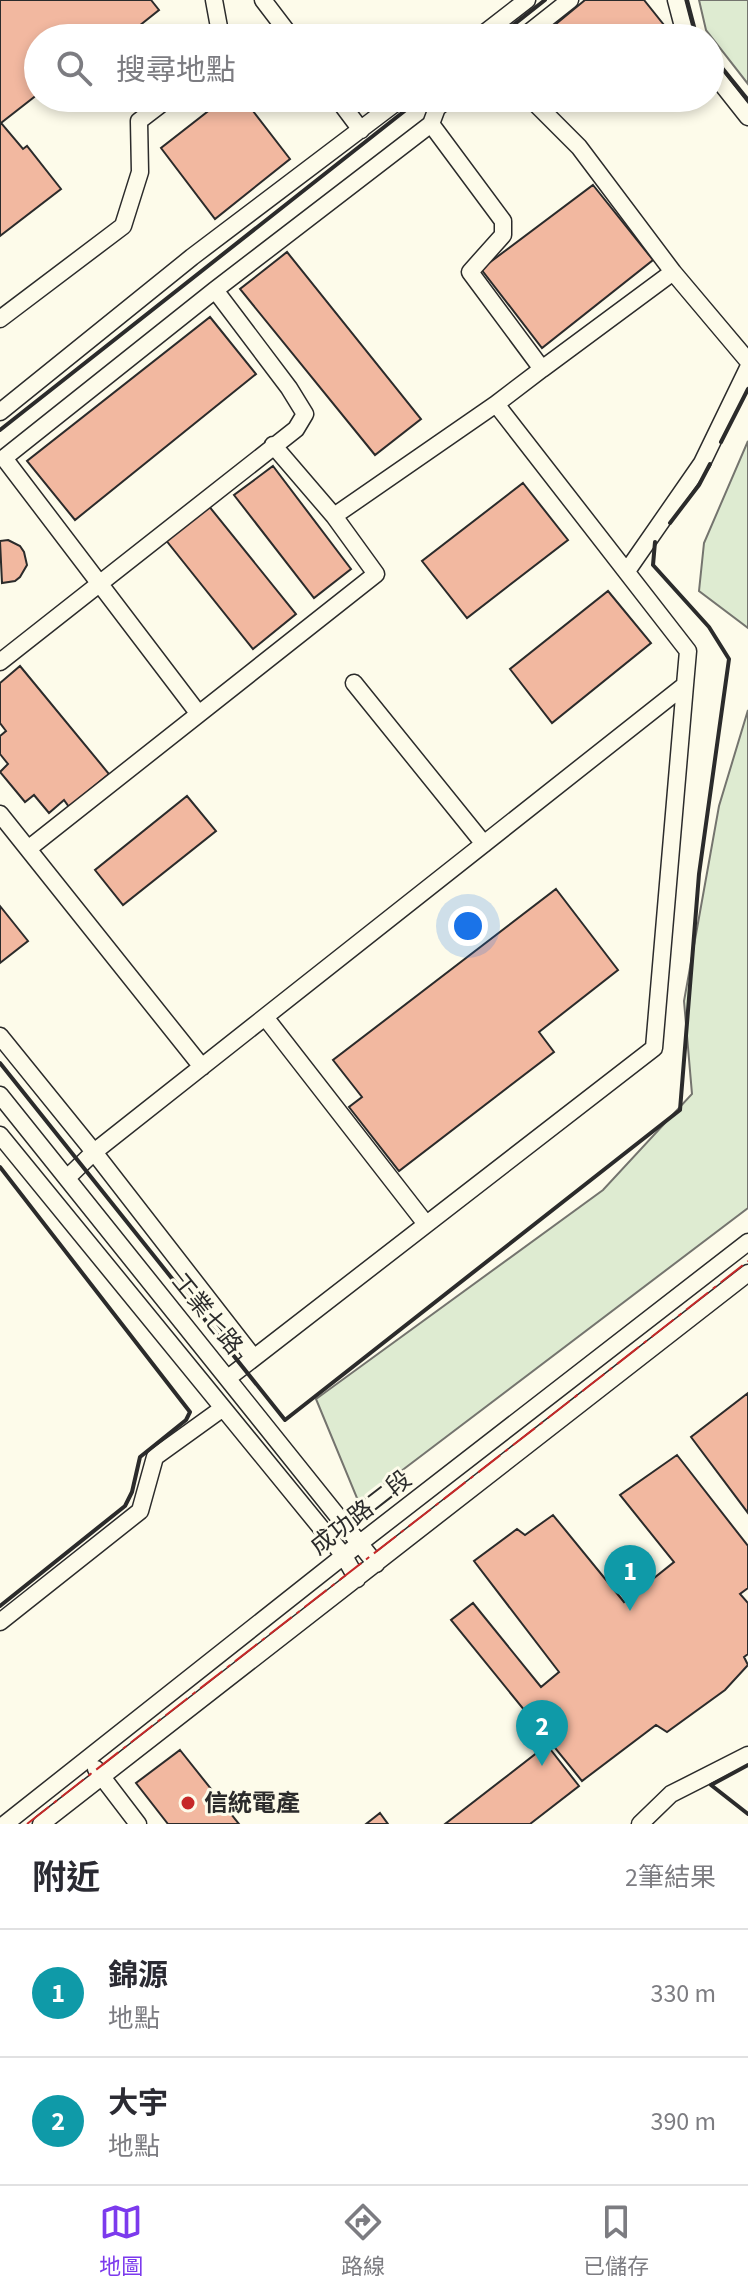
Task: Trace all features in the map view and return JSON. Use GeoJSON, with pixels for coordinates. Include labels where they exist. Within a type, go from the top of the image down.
{"type":"FeatureCollection","features":[{"type":"Feature","properties":{"kind":"street"},"geometry":{"type":"LineString","coordinates":[[214,0],[218,24]]}},
{"type":"Feature","properties":{"kind":"street"},"geometry":{"type":"LineString","coordinates":[[263,0],[281,24]]}},
{"type":"Feature","properties":{"kind":"street"},"geometry":{"type":"LineString","coordinates":[[496,24],[527,0]]}},
{"type":"Feature","properties":{"kind":"street"},"geometry":{"type":"LineString","coordinates":[[540,24],[570,0]]}},
{"type":"Feature","properties":{"kind":"street"},"geometry":{"type":"LineString","coordinates":[[676,0],[682,24]]}},
{"type":"Feature","properties":{"kind":"street"},"geometry":{"type":"LineString","coordinates":[[724,87],[748,117]]}},
{"type":"Feature","properties":{"kind":"street"},"geometry":{"type":"LineString","coordinates":[[0,319],[123,226],[140,172],[139,121],[151,112]]}},
{"type":"Feature","properties":{"kind":"street"},"geometry":{"type":"LineString","coordinates":[[348,112],[361,130]]}},
{"type":"Feature","properties":{"kind":"street"},"geometry":{"type":"LineString","coordinates":[[0,412],[192,257],[384,112]]}},
{"type":"Feature","properties":{"kind":"street"},"geometry":{"type":"LineString","coordinates":[[198,713],[2,460],[215,290],[431,124],[436,112]]}},
{"type":"Feature","properties":{"kind":"street"},"geometry":{"type":"LineString","coordinates":[[544,112],[579,147],[673,272],[748,361]]}},
{"type":"Feature","properties":{"kind":"street"},"geometry":{"type":"LineString","coordinates":[[431,124],[503,221],[503,235],[470,272],[542,369]]}},
{"type":"Feature","properties":{"kind":"street"},"geometry":{"type":"LineString","coordinates":[[334,516],[496,404],[673,272]]}},
{"type":"Feature","properties":{"kind":"street"},"geometry":{"type":"LineString","coordinates":[[0,662],[296,429],[305,414],[215,290]]}},
{"type":"Feature","properties":{"kind":"street"},"geometry":{"type":"LineString","coordinates":[[627,571],[702,463],[748,368]]}},
{"type":"Feature","properties":{"kind":"street"},"geometry":{"type":"LineString","coordinates":[[228,1378],[654,1048],[688,651],[496,404]]}},
{"type":"Feature","properties":{"kind":"street"},"geometry":{"type":"LineString","coordinates":[[28,849],[376,574],[334,516],[273,445]]}},
{"type":"Feature","properties":{"kind":"street"},"geometry":{"type":"LineString","coordinates":[[354,683],[484,844]]}},
{"type":"Feature","properties":{"kind":"street"},"geometry":{"type":"LineString","coordinates":[[67,1178],[94,1152],[685,685]]}},
{"type":"Feature","properties":{"kind":"street"},"geometry":{"type":"LineString","coordinates":[[0,814],[202,1067]]}},
{"type":"Feature","properties":{"kind":"street"},"geometry":{"type":"LineString","coordinates":[[265,1017],[426,1224]]}},
{"type":"Feature","properties":{"kind":"street"},"geometry":{"type":"LineString","coordinates":[[0,1036],[254,1358]]}},
{"type":"Feature","properties":{"kind":"street","name":"工業七路"},"geometry":{"type":"LineString","coordinates":[[0,1095],[376,1564]]}},
{"type":"Feature","properties":{"kind":"street","name":"工業七路"},"geometry":{"type":"LineString","coordinates":[[0,1135],[344,1556],[357,1579]]}},
{"type":"Feature","properties":{"kind":"street","name":"成功路二段"},"geometry":{"type":"LineString","coordinates":[[5,1824],[748,1242]]}},
{"type":"Feature","properties":{"kind":"street","name":"成功路二段"},"geometry":{"type":"LineString","coordinates":[[41,1824],[748,1273]]}},
{"type":"Feature","properties":{"kind":"street"},"geometry":{"type":"LineString","coordinates":[[0,1622],[140,1511],[155,1457],[223,1408]]}},
{"type":"Feature","properties":{"kind":"street"},"geometry":{"type":"LineString","coordinates":[[640,1824],[671,1794],[748,1755]]}},
{"type":"Feature","properties":{"kind":"street"},"geometry":{"type":"LineString","coordinates":[[88,1759],[138,1824]]}},
{"type":"Feature","properties":{"kind":"green space"},"geometry":{"type":"Polygon","coordinates":[[[699,0],[748,0],[748,84],[724,53],[724,24],[705,24],[699,0]]]}},
{"type":"Feature","properties":{"kind":"green space"},"geometry":{"type":"Polygon","coordinates":[[[748,441],[748,628],[699,591],[704,543],[748,441]]]}},
{"type":"Feature","properties":{"kind":"green space"},"geometry":{"type":"Polygon","coordinates":[[[748,710],[748,1208],[359,1503],[316,1399],[603,1190],[692,1094],[684,1001],[719,806],[748,710]]]}},
{"type":"Feature","properties":{"kind":"building"},"geometry":{"type":"Polygon","coordinates":[[[0,0],[151,0],[159,10],[142,24],[24,24],[24,105],[1,123],[23,149],[27,146],[61,189],[0,236],[0,0]]]}},
{"type":"Feature","properties":{"kind":"building"},"geometry":{"type":"Polygon","coordinates":[[[585,0],[644,0],[663,24],[556,24],[585,0]]]}},
{"type":"Feature","properties":{"kind":"building"},"geometry":{"type":"Polygon","coordinates":[[[207,112],[254,112],[290,159],[215,219],[161,148],[207,112]]]}},
{"type":"Feature","properties":{"kind":"building"},"geometry":{"type":"Polygon","coordinates":[[[593,185],[653,260],[542,348],[481,269],[593,185]]]}},
{"type":"Feature","properties":{"kind":"building"},"geometry":{"type":"Polygon","coordinates":[[[287,252],[421,419],[375,455],[240,289],[287,252]]]}},
{"type":"Feature","properties":{"kind":"building"},"geometry":{"type":"Polygon","coordinates":[[[210,317],[256,374],[75,520],[27,461],[210,317]]]}},
{"type":"Feature","properties":{"kind":"building"},"geometry":{"type":"Polygon","coordinates":[[[273,466],[351,569],[314,598],[234,495],[273,466]]]}},
{"type":"Feature","properties":{"kind":"building"},"geometry":{"type":"Polygon","coordinates":[[[523,483],[568,540],[467,618],[422,561],[523,483]]]}},
{"type":"Feature","properties":{"kind":"building"},"geometry":{"type":"Polygon","coordinates":[[[208,505],[296,614],[253,649],[165,539],[208,505]]]}},
{"type":"Feature","properties":{"kind":"building"},"geometry":{"type":"Polygon","coordinates":[[[8,540],[20,546],[27,565],[15,581],[2,583],[0,541],[8,540]]]}},
{"type":"Feature","properties":{"kind":"building"},"geometry":{"type":"Polygon","coordinates":[[[608,591],[651,643],[552,723],[510,669],[608,591]]]}},
{"type":"Feature","properties":{"kind":"building"},"geometry":{"type":"Polygon","coordinates":[[[20,666],[109,774],[69,807],[64,800],[49,813],[34,795],[25,802],[0,772],[8,764],[0,754],[0,736],[6,731],[0,723],[0,683],[20,666]]]}},
{"type":"Feature","properties":{"kind":"building"},"geometry":{"type":"Polygon","coordinates":[[[187,796],[216,831],[123,905],[95,870],[187,796]]]}},
{"type":"Feature","properties":{"kind":"building"},"geometry":{"type":"Polygon","coordinates":[[[556,889],[618,970],[539,1032],[554,1052],[399,1171],[349,1107],[362,1097],[333,1060],[556,889]]]}},
{"type":"Feature","properties":{"kind":"building"},"geometry":{"type":"Polygon","coordinates":[[[0,906],[28,941],[0,963],[0,906]]]}},
{"type":"Feature","properties":{"kind":"building"},"geometry":{"type":"Polygon","coordinates":[[[748,1393],[748,1513],[691,1437],[748,1393]]]}},
{"type":"Feature","properties":{"kind":"building"},"geometry":{"type":"Polygon","coordinates":[[[677,1455],[748,1546],[748,1588],[740,1594],[748,1603],[748,1654],[744,1657],[748,1665],[725,1690],[667,1732],[656,1725],[582,1781],[451,1620],[473,1603],[541,1687],[559,1672],[474,1561],[517,1529],[525,1535],[553,1515],[624,1602],[674,1562],[620,1495],[677,1455]]]}},
{"type":"Feature","properties":{"kind":"building"},"geometry":{"type":"Polygon","coordinates":[[[547,1745],[579,1786],[530,1824],[445,1824],[547,1745]]]}},
{"type":"Feature","properties":{"kind":"building","name":"信統電產"},"geometry":{"type":"Polygon","coordinates":[[[180,1750],[239,1824],[168,1824],[136,1783],[180,1750]]]}},
{"type":"Feature","properties":{"kind":"building"},"geometry":{"type":"Polygon","coordinates":[[[380,1813],[388,1824],[366,1824],[380,1813]]]}},
{"type":"Feature","properties":{"kind":"wall"},"geometry":{"type":"LineString","coordinates":[[515,24],[545,0]]}},
{"type":"Feature","properties":{"kind":"wall"},"geometry":{"type":"LineString","coordinates":[[687,0],[693,24]]}},
{"type":"Feature","properties":{"kind":"wall"},"geometry":{"type":"LineString","coordinates":[[724,70],[748,100]]}},
{"type":"Feature","properties":{"kind":"wall"},"geometry":{"type":"LineString","coordinates":[[0,430],[403,112]]}},
{"type":"Feature","properties":{"kind":"wall"},"geometry":{"type":"LineString","coordinates":[[721,442],[748,389]]}},
{"type":"Feature","properties":{"kind":"wall"},"geometry":{"type":"LineString","coordinates":[[670,523],[699,485],[710,464]]}},
{"type":"Feature","properties":{"kind":"wall"},"geometry":{"type":"LineString","coordinates":[[0,1063],[285,1420],[680,1110],[699,874],[729,659],[709,627],[653,565],[655,542]]}},
{"type":"Feature","properties":{"kind":"wall"},"geometry":{"type":"LineString","coordinates":[[0,1167],[190,1412],[186,1420],[140,1457],[132,1492],[125,1506],[0,1606]]}},
{"type":"Feature","properties":{"kind":"wall"},"geometry":{"type":"LineString","coordinates":[[748,1765],[711,1785],[748,1814]]}},
{"type":"Feature","properties":{"kind":"power"},"geometry":{"type":"LineString","coordinates":[[27,1824],[748,1261]]}},
{"type":"Feature","properties":{"kind":"place","name":"錦源"},"geometry":{"type":"Point","coordinates":[630,1611]}},
{"type":"Feature","properties":{"kind":"place","name":"大宇"},"geometry":{"type":"Point","coordinates":[542,1766]}},
{"type":"Feature","properties":{"kind":"place","name":"信統電產"},"geometry":{"type":"Point","coordinates":[188,1803]}}]}
